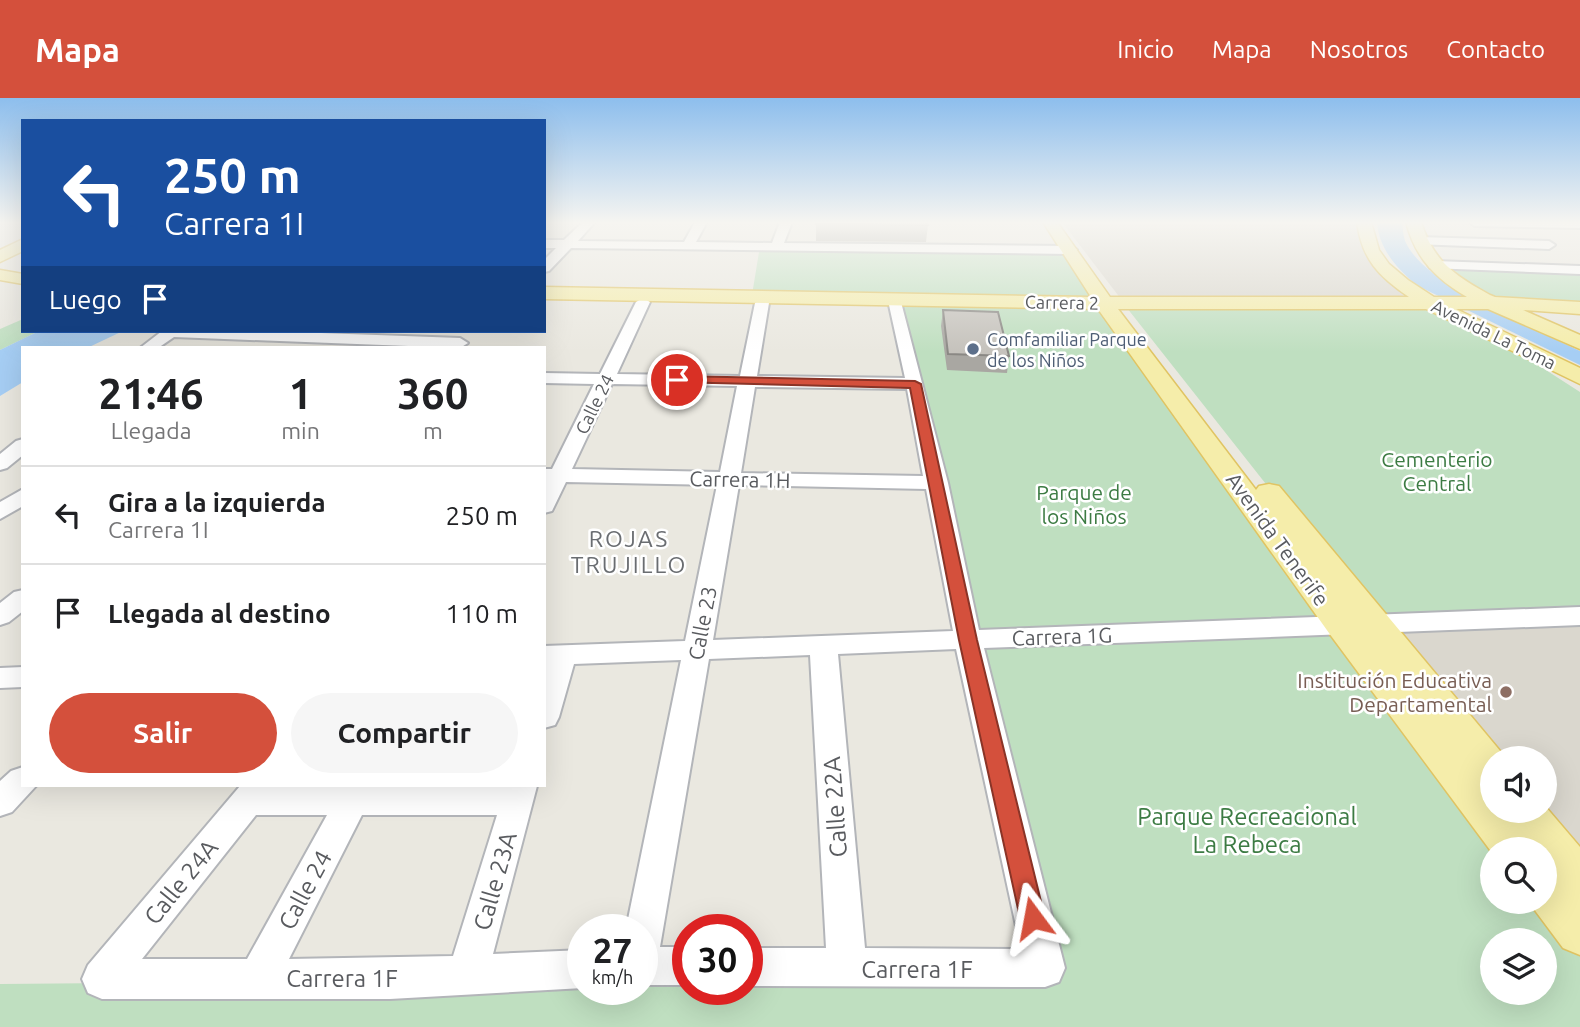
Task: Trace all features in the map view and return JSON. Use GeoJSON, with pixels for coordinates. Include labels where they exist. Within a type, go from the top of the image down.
{"type":"FeatureCollection","features":[{"type":"Feature","properties":{"kind":"main road"},"geometry":{"type":"LineString","coordinates":[[989,303],[1064,291],[1079,281],[1077,265]]}},
{"type":"Feature","properties":{"kind":"main road","name":"Avenida Tenerife"},"geometry":{"type":"LineString","coordinates":[[1082,265],[1217,427],[1480,756]]}},
{"type":"Feature","properties":{"kind":"main road","name":"Avenida Tenerife"},"geometry":{"type":"LineString","coordinates":[[1090,265],[1116,305],[1133,342],[1341,625],[1506,837]]}},
{"type":"Feature","properties":{"kind":"main road","name":"Avenida La Toma"},"geometry":{"type":"LineString","coordinates":[[1382,265],[1443,307],[1580,377]]}},
{"type":"Feature","properties":{"kind":"main road","name":"Avenida La Toma"},"geometry":{"type":"LineString","coordinates":[[1435,265],[1496,306],[1573,340]]}},
{"type":"Feature","properties":{"kind":"main road"},"geometry":{"type":"LineString","coordinates":[[1460,284],[1511,298],[1575,310]]}},
{"type":"Feature","properties":{"kind":"main road","name":"Carrera 2"},"geometry":{"type":"LineString","coordinates":[[546,293],[1116,305],[1496,306],[1575,310]]}},
{"type":"Feature","properties":{"kind":"main road","name":"Carrera 2"},"geometry":{"type":"LineString","coordinates":[[546,301],[896,305],[989,303]]}},
{"type":"Feature","properties":{"kind":"main road"},"geometry":{"type":"LineString","coordinates":[[989,303],[1077,316],[1133,342]]}},
{"type":"Feature","properties":{"kind":"main road"},"geometry":{"type":"LineString","coordinates":[[1573,340],[1559,329],[1559,325],[1561,320],[1575,310]]}},
{"type":"Feature","properties":{"kind":"main road"},"geometry":{"type":"LineString","coordinates":[[1533,823],[1580,881]]}},
{"type":"Feature","properties":{"kind":"main road"},"geometry":{"type":"LineString","coordinates":[[1557,902],[1580,932]]}},
{"type":"Feature","properties":{"kind":"street"},"geometry":{"type":"LineString","coordinates":[[1448,265],[1580,269]]}},
{"type":"Feature","properties":{"kind":"street","name":"Calle 24"},"geometry":{"type":"LineString","coordinates":[[546,498],[552,475],[606,379],[643,302]]}},
{"type":"Feature","properties":{"kind":"street","name":"Calle 23"},"geometry":{"type":"LineString","coordinates":[[648,914],[762,303]]}},
{"type":"Feature","properties":{"kind":"street"},"geometry":{"type":"LineString","coordinates":[[896,305],[937,484],[968,640]]}},
{"type":"Feature","properties":{"kind":"street"},"geometry":{"type":"LineString","coordinates":[[151,346],[170,333]]}},
{"type":"Feature","properties":{"kind":"street"},"geometry":{"type":"LineString","coordinates":[[240,346],[259,333],[457,346],[470,333]]}},
{"type":"Feature","properties":{"kind":"street"},"geometry":{"type":"LineString","coordinates":[[546,378],[915,384]]}},
{"type":"Feature","properties":{"kind":"street"},"geometry":{"type":"LineString","coordinates":[[1,463],[21,447]]}},
{"type":"Feature","properties":{"kind":"street"},"geometry":{"type":"LineString","coordinates":[[1,463],[21,463]]}},
{"type":"Feature","properties":{"kind":"street","name":"Carrera 1H"},"geometry":{"type":"LineString","coordinates":[[552,475],[937,484]]}},
{"type":"Feature","properties":{"kind":"street"},"geometry":{"type":"LineString","coordinates":[[0,512],[21,497]]}},
{"type":"Feature","properties":{"kind":"street"},"geometry":{"type":"LineString","coordinates":[[0,616],[21,600]]}},
{"type":"Feature","properties":{"kind":"street","name":"Carrera 1G"},"geometry":{"type":"LineString","coordinates":[[554,656],[1580,616]]}},
{"type":"Feature","properties":{"kind":"street","name":"Carrera 1F"},"geometry":{"type":"LineString","coordinates":[[763,967],[1045,968],[968,640]]}},
{"type":"Feature","properties":{"kind":"street","name":"Calle 22A"},"geometry":{"type":"LineString","coordinates":[[824,645],[846,969]]}},
{"type":"Feature","properties":{"kind":"street"},"geometry":{"type":"LineString","coordinates":[[546,705],[554,656]]}},
{"type":"Feature","properties":{"kind":"street"},"geometry":{"type":"LineString","coordinates":[[0,678],[21,677]]}},
{"type":"Feature","properties":{"kind":"street"},"geometry":{"type":"LineString","coordinates":[[0,803],[21,782]]}},
{"type":"Feature","properties":{"kind":"street"},"geometry":{"type":"LineString","coordinates":[[254,793],[352,801],[521,794]]}},
{"type":"Feature","properties":{"kind":"street","name":"Calle 24A"},"geometry":{"type":"LineString","coordinates":[[102,979],[254,793]]}},
{"type":"Feature","properties":{"kind":"street","name":"Calle 23A"},"geometry":{"type":"LineString","coordinates":[[467,976],[521,794]]}},
{"type":"Feature","properties":{"kind":"street","name":"Calle 24"},"geometry":{"type":"LineString","coordinates":[[258,979],[352,801]]}},
{"type":"Feature","properties":{"kind":"street","name":"Carrera 1F"},"geometry":{"type":"LineString","coordinates":[[102,979],[467,976],[567,970]]}},
{"type":"Feature","properties":{"kind":"shaded area"},"geometry":{"type":"Polygon","coordinates":[[[1095,265],[1389,265],[1434,303],[1124,303],[1095,265]]]}},
{"type":"Feature","properties":{"kind":"shaded area","name":"Institución Educativa Departamental"},"geometry":{"type":"Polygon","coordinates":[[[1580,618],[1580,877],[1552,823],[1557,823],[1557,746],[1483,746],[1378,626],[1580,618]]]}},
{"type":"Feature","properties":{"kind":"green space"},"geometry":{"type":"Polygon","coordinates":[[[757,265],[1081,265],[1104,303],[752,295],[757,265]]]}},
{"type":"Feature","properties":{"kind":"green space"},"geometry":{"type":"Polygon","coordinates":[[[1444,266],[1580,270],[1580,309],[1500,302],[1444,266]]]}},
{"type":"Feature","properties":{"kind":"green space","name":"Parque Recreacional La Rebeca"},"geometry":{"type":"Polygon","coordinates":[[[896,305],[1107,307],[1484,837],[1480,837],[1480,914],[1557,912],[1580,934],[1580,1027],[0,1027],[0,984],[567,979],[567,1005],[658,1005],[658,978],[672,978],[672,1005],[763,1005],[763,977],[1062,974],[978,646],[896,305]]]}},
{"type":"Feature","properties":{"kind":"green space","name":"Cementerio Central"},"geometry":{"type":"Polygon","coordinates":[[[1127,308],[1443,310],[1510,347],[1580,392],[1580,614],[1378,626],[1127,308]]]}},
{"type":"Feature","properties":{"kind":"green space"},"geometry":{"type":"Polygon","coordinates":[[[21,320],[21,333],[35,333],[0,350],[0,329],[21,320]]]}},
{"type":"Feature","properties":{"kind":"water"},"geometry":{"type":"Polygon","coordinates":[[[1397,265],[1425,265],[1459,291],[1484,305],[1580,351],[1580,365],[1416,285],[1397,265]]]}},
{"type":"Feature","properties":{"kind":"water"},"geometry":{"type":"Polygon","coordinates":[[[35,333],[119,333],[91,346],[21,346],[21,383],[0,396],[0,350],[35,333]]]}},
{"type":"Feature","properties":{"kind":"building"},"geometry":{"type":"Polygon","coordinates":[[[943,310],[998,312],[1009,356],[948,354],[943,310]]]}},
{"type":"Feature","properties":{"kind":"place","name":"Comfamiliar Parque de los Niños"},"geometry":{"type":"Point","coordinates":[973,349]}},
{"type":"Feature","properties":{"kind":"place","name":"Institución Educativa Departamental"},"geometry":{"type":"Point","coordinates":[1506,692]}},
{"type":"Feature","properties":{"kind":"district","name":"ROJAS TRUJILLO"},"geometry":{"type":"Point","coordinates":[629,551]}},
{"type":"Feature","properties":{"kind":"route"},"geometry":{"type":"LineString","coordinates":[[677,380],[915,384],[968,640],[1033,918]]}},
{"type":"Feature","properties":{"kind":"park label","name":"Parque de los Niños"},"geometry":{"type":"Point","coordinates":[1084,504]}}]}
